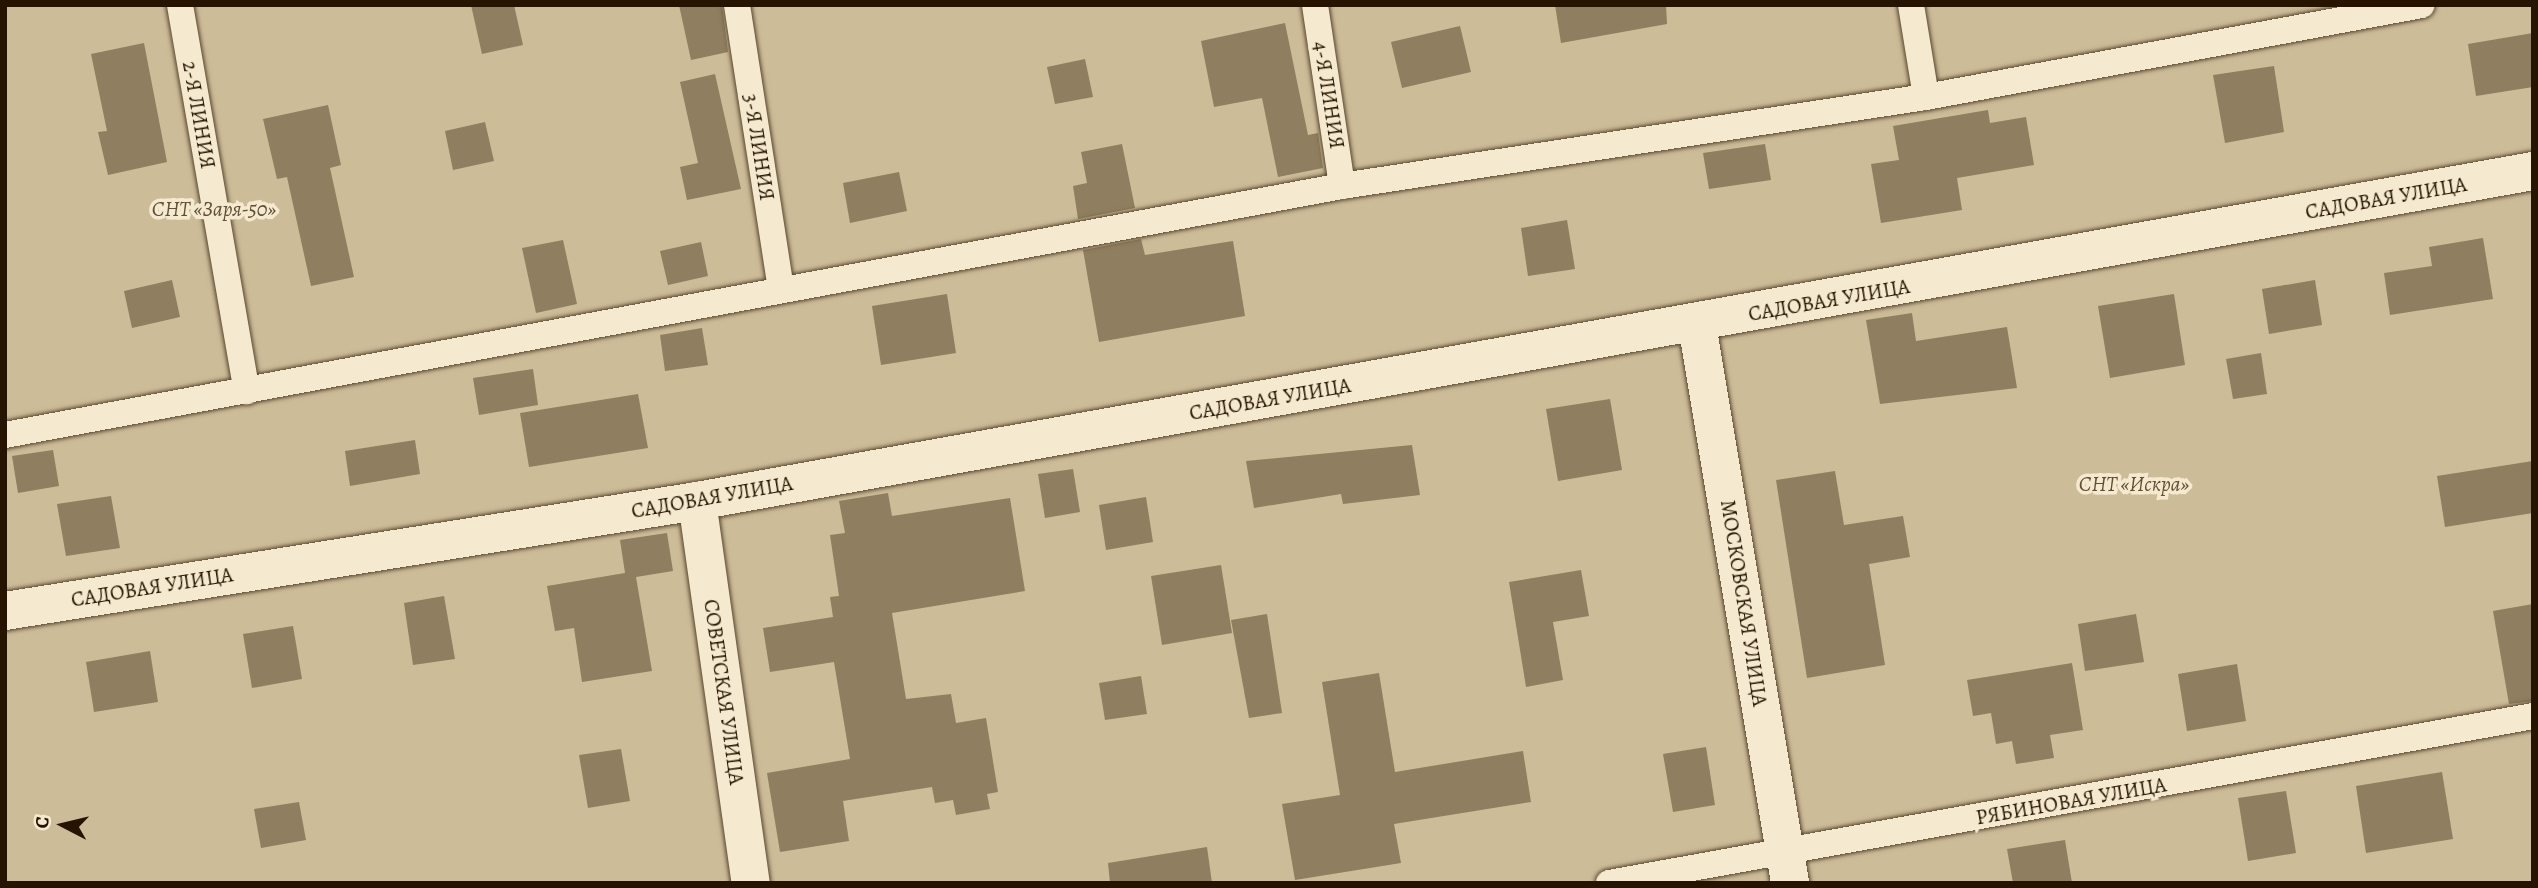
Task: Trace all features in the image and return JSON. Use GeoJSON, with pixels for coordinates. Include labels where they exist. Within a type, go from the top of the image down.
{"type":"FeatureCollection","features":[{"type":"Feature","properties":{"kind":"street","name":"САДОВАЯ УЛИЦА"},"geometry":{"type":"LineString","coordinates":[[5,611],[697,501],[1697,324],[2533,171]]}},
{"type":"Feature","properties":{"kind":"street","name":"МОСКОВСКАЯ УЛИЦА"},"geometry":{"type":"LineString","coordinates":[[1697,324],[1788,868]]}},
{"type":"Feature","properties":{"kind":"street","name":"СОВЕТСКАЯ УЛИЦА"},"geometry":{"type":"LineString","coordinates":[[697,501],[751,883]]}},
{"type":"Feature","properties":{"kind":"lane","name":"2-Я ЛИНИЯ"},"geometry":{"type":"LineString","coordinates":[[180,5],[247,391]]}},
{"type":"Feature","properties":{"kind":"lane","name":"3-Я ЛИНИЯ"},"geometry":{"type":"LineString","coordinates":[[737,5],[781,289]]}},
{"type":"Feature","properties":{"kind":"lane","name":"4-Я ЛИНИЯ"},"geometry":{"type":"LineString","coordinates":[[1315,5],[1342,186]]}},
{"type":"Feature","properties":{"kind":"lane"},"geometry":{"type":"LineString","coordinates":[[1911,5],[1926,97]]}},
{"type":"Feature","properties":{"kind":"lane"},"geometry":{"type":"LineString","coordinates":[[5,435],[1342,186],[1926,97],[2422,5]]}},
{"type":"Feature","properties":{"kind":"lane","name":"РЯБИНОВАЯ УЛИЦА"},"geometry":{"type":"LineString","coordinates":[[1609,883],[1788,868],[2533,716]]}},
{"type":"Feature","properties":{"kind":"green space","name":"СНТ «Искра»"},"geometry":{"type":"Polygon","coordinates":[[[5,5],[2533,5],[2533,883],[5,883],[5,5]]]}},
{"type":"Feature","properties":{"kind":"building"},"geometry":{"type":"Polygon","coordinates":[[[471,5],[514,5],[523,45],[482,54],[471,5]]]}},
{"type":"Feature","properties":{"kind":"building"},"geometry":{"type":"Polygon","coordinates":[[[679,5],[722,5],[728,52],[691,60],[679,5]]]}},
{"type":"Feature","properties":{"kind":"building"},"geometry":{"type":"Polygon","coordinates":[[[1555,5],[1666,5],[1667,24],[1561,43],[1555,5]]]}},
{"type":"Feature","properties":{"kind":"building"},"geometry":{"type":"Polygon","coordinates":[[[1285,23],[1308,135],[1318,133],[1323,168],[1278,177],[1262,98],[1214,107],[1201,41],[1285,23]]]}},
{"type":"Feature","properties":{"kind":"building"},"geometry":{"type":"Polygon","coordinates":[[[1460,26],[1471,72],[1402,88],[1391,42],[1460,26]]]}},
{"type":"Feature","properties":{"kind":"building"},"geometry":{"type":"Polygon","coordinates":[[[2533,33],[2533,87],[2476,96],[2468,44],[2533,33]]]}},
{"type":"Feature","properties":{"kind":"building"},"geometry":{"type":"Polygon","coordinates":[[[144,43],[167,162],[108,175],[98,132],[107,131],[91,54],[144,43]]]}},
{"type":"Feature","properties":{"kind":"building"},"geometry":{"type":"Polygon","coordinates":[[[1085,59],[1093,97],[1055,104],[1047,67],[1085,59]]]}},
{"type":"Feature","properties":{"kind":"building"},"geometry":{"type":"Polygon","coordinates":[[[2274,66],[2284,132],[2225,143],[2213,75],[2274,66]]]}},
{"type":"Feature","properties":{"kind":"building"},"geometry":{"type":"Polygon","coordinates":[[[715,74],[741,189],[687,200],[680,167],[698,163],[680,82],[715,74]]]}},
{"type":"Feature","properties":{"kind":"building"},"geometry":{"type":"Polygon","coordinates":[[[328,105],[341,165],[330,168],[354,277],[311,286],[287,177],[277,179],[263,119],[328,105]]]}},
{"type":"Feature","properties":{"kind":"building"},"geometry":{"type":"Polygon","coordinates":[[[1988,110],[1990,123],[2026,117],[2034,165],[1957,178],[1962,210],[1881,223],[1871,164],[1899,160],[1893,126],[1988,110]]]}},
{"type":"Feature","properties":{"kind":"building"},"geometry":{"type":"Polygon","coordinates":[[[485,122],[494,161],[453,170],[445,131],[485,122]]]}},
{"type":"Feature","properties":{"kind":"building"},"geometry":{"type":"Polygon","coordinates":[[[1122,144],[1135,208],[1078,219],[1073,186],[1087,183],[1081,152],[1122,144]]]}},
{"type":"Feature","properties":{"kind":"building"},"geometry":{"type":"Polygon","coordinates":[[[1765,144],[1771,180],[1709,189],[1703,153],[1765,144]]]}},
{"type":"Feature","properties":{"kind":"building"},"geometry":{"type":"Polygon","coordinates":[[[899,172],[907,211],[850,223],[843,183],[899,172]]]}},
{"type":"Feature","properties":{"kind":"building"},"geometry":{"type":"Polygon","coordinates":[[[1567,220],[1575,269],[1528,276],[1521,228],[1567,220]]]}},
{"type":"Feature","properties":{"kind":"building"},"geometry":{"type":"Polygon","coordinates":[[[2483,238],[2493,299],[2390,315],[2384,273],[2432,266],[2429,247],[2483,238]]]}},
{"type":"Feature","properties":{"kind":"building"},"geometry":{"type":"Polygon","coordinates":[[[1141,239],[1145,255],[1233,241],[1245,316],[1099,342],[1083,250],[1141,239]]]}},
{"type":"Feature","properties":{"kind":"building"},"geometry":{"type":"Polygon","coordinates":[[[563,240],[577,304],[536,313],[522,248],[563,240]]]}},
{"type":"Feature","properties":{"kind":"building"},"geometry":{"type":"Polygon","coordinates":[[[701,242],[708,276],[668,285],[660,251],[701,242]]]}},
{"type":"Feature","properties":{"kind":"building"},"geometry":{"type":"Polygon","coordinates":[[[172,280],[180,317],[132,328],[124,291],[172,280]]]}},
{"type":"Feature","properties":{"kind":"building"},"geometry":{"type":"Polygon","coordinates":[[[2315,280],[2322,325],[2269,334],[2262,289],[2315,280]]]}},
{"type":"Feature","properties":{"kind":"building"},"geometry":{"type":"Polygon","coordinates":[[[947,294],[956,353],[881,365],[872,306],[947,294]]]}},
{"type":"Feature","properties":{"kind":"building"},"geometry":{"type":"Polygon","coordinates":[[[2174,294],[2185,365],[2110,378],[2098,306],[2174,294]]]}},
{"type":"Feature","properties":{"kind":"building"},"geometry":{"type":"Polygon","coordinates":[[[1912,313],[1916,341],[2007,327],[2017,388],[1880,404],[1866,320],[1912,313]]]}},
{"type":"Feature","properties":{"kind":"building"},"geometry":{"type":"Polygon","coordinates":[[[702,328],[708,365],[665,371],[660,335],[702,328]]]}},
{"type":"Feature","properties":{"kind":"building"},"geometry":{"type":"Polygon","coordinates":[[[2261,353],[2267,394],[2233,399],[2226,359],[2261,353]]]}},
{"type":"Feature","properties":{"kind":"building"},"geometry":{"type":"Polygon","coordinates":[[[533,369],[538,405],[479,415],[473,378],[533,369]]]}},
{"type":"Feature","properties":{"kind":"building"},"geometry":{"type":"Polygon","coordinates":[[[638,394],[648,448],[529,467],[520,413],[638,394]]]}},
{"type":"Feature","properties":{"kind":"building"},"geometry":{"type":"Polygon","coordinates":[[[1610,399],[1622,470],[1558,481],[1546,409],[1610,399]]]}},
{"type":"Feature","properties":{"kind":"building"},"geometry":{"type":"Polygon","coordinates":[[[415,440],[420,474],[350,486],[345,451],[415,440]]]}},
{"type":"Feature","properties":{"kind":"building"},"geometry":{"type":"Polygon","coordinates":[[[1412,445],[1420,495],[1343,504],[1341,494],[1254,508],[1246,461],[1412,445]]]}},
{"type":"Feature","properties":{"kind":"building"},"geometry":{"type":"Polygon","coordinates":[[[53,450],[59,486],[18,493],[12,456],[53,450]]]}},
{"type":"Feature","properties":{"kind":"building"},"geometry":{"type":"Polygon","coordinates":[[[2533,461],[2533,513],[2445,527],[2437,476],[2533,461]]]}},
{"type":"Feature","properties":{"kind":"building"},"geometry":{"type":"Polygon","coordinates":[[[1073,469],[1080,512],[1045,518],[1038,474],[1073,469]]]}},
{"type":"Feature","properties":{"kind":"building"},"geometry":{"type":"Polygon","coordinates":[[[1835,471],[1844,525],[1903,516],[1910,557],[1869,564],[1885,665],[1807,678],[1776,480],[1835,471]]]}},
{"type":"Feature","properties":{"kind":"building"},"geometry":{"type":"Polygon","coordinates":[[[888,493],[892,516],[1010,498],[1025,591],[892,613],[906,699],[951,694],[956,723],[986,718],[998,792],[987,794],[990,809],[956,815],[953,800],[935,803],[932,787],[843,801],[849,841],[780,852],[767,773],[850,759],[834,662],[770,672],[763,628],[833,617],[830,597],[839,596],[830,535],[845,533],[839,501],[888,493]]]}},
{"type":"Feature","properties":{"kind":"building"},"geometry":{"type":"Polygon","coordinates":[[[111,496],[120,548],[66,556],[57,504],[111,496]]]}},
{"type":"Feature","properties":{"kind":"building"},"geometry":{"type":"Polygon","coordinates":[[[1146,497],[1153,542],[1106,550],[1099,505],[1146,497]]]}},
{"type":"Feature","properties":{"kind":"building"},"geometry":{"type":"Polygon","coordinates":[[[667,533],[673,571],[636,577],[652,671],[582,682],[574,628],[555,631],[547,586],[625,573],[620,540],[667,533]]]}},
{"type":"Feature","properties":{"kind":"building"},"geometry":{"type":"Polygon","coordinates":[[[1221,565],[1232,633],[1162,645],[1151,576],[1221,565]]]}},
{"type":"Feature","properties":{"kind":"building"},"geometry":{"type":"Polygon","coordinates":[[[1581,570],[1589,616],[1553,622],[1563,680],[1526,687],[1509,582],[1581,570]]]}},
{"type":"Feature","properties":{"kind":"building"},"geometry":{"type":"Polygon","coordinates":[[[444,596],[455,659],[413,665],[404,603],[444,596]]]}},
{"type":"Feature","properties":{"kind":"building"},"geometry":{"type":"Polygon","coordinates":[[[2533,604],[2533,701],[2509,704],[2493,611],[2533,604]]]}},
{"type":"Feature","properties":{"kind":"building"},"geometry":{"type":"Polygon","coordinates":[[[1267,614],[1282,713],[1249,718],[1231,620],[1267,614]]]}},
{"type":"Feature","properties":{"kind":"building"},"geometry":{"type":"Polygon","coordinates":[[[2136,614],[2144,662],[2085,671],[2078,624],[2136,614]]]}},
{"type":"Feature","properties":{"kind":"building"},"geometry":{"type":"Polygon","coordinates":[[[293,626],[302,679],[252,688],[243,634],[293,626]]]}},
{"type":"Feature","properties":{"kind":"building"},"geometry":{"type":"Polygon","coordinates":[[[150,651],[158,702],[94,712],[86,662],[150,651]]]}},
{"type":"Feature","properties":{"kind":"building"},"geometry":{"type":"Polygon","coordinates":[[[2072,663],[2083,730],[2050,735],[2054,758],[2016,764],[2012,741],[1996,744],[1991,713],[1973,716],[1967,680],[2072,663]]]}},
{"type":"Feature","properties":{"kind":"building"},"geometry":{"type":"Polygon","coordinates":[[[2237,664],[2246,721],[2187,731],[2178,674],[2237,664]]]}},
{"type":"Feature","properties":{"kind":"building"},"geometry":{"type":"Polygon","coordinates":[[[1379,673],[1395,772],[1523,751],[1531,802],[1394,824],[1401,863],[1295,880],[1282,804],[1340,795],[1322,682],[1379,673]]]}},
{"type":"Feature","properties":{"kind":"building"},"geometry":{"type":"Polygon","coordinates":[[[1141,676],[1147,714],[1105,720],[1099,683],[1141,676]]]}},
{"type":"Feature","properties":{"kind":"building"},"geometry":{"type":"Polygon","coordinates":[[[1706,747],[1715,805],[1673,812],[1663,754],[1706,747]]]}},
{"type":"Feature","properties":{"kind":"building"},"geometry":{"type":"Polygon","coordinates":[[[621,749],[630,801],[588,808],[579,755],[621,749]]]}},
{"type":"Feature","properties":{"kind":"building"},"geometry":{"type":"Polygon","coordinates":[[[2442,772],[2453,839],[2366,853],[2356,786],[2442,772]]]}},
{"type":"Feature","properties":{"kind":"building"},"geometry":{"type":"Polygon","coordinates":[[[2286,791],[2296,853],[2248,861],[2238,798],[2286,791]]]}},
{"type":"Feature","properties":{"kind":"building"},"geometry":{"type":"Polygon","coordinates":[[[299,802],[306,840],[261,848],[254,809],[299,802]]]}},
{"type":"Feature","properties":{"kind":"building"},"geometry":{"type":"Polygon","coordinates":[[[2065,840],[2072,883],[2013,883],[2007,849],[2065,840]]]}},
{"type":"Feature","properties":{"kind":"building"},"geometry":{"type":"Polygon","coordinates":[[[1207,847],[1212,883],[1110,883],[1108,863],[1207,847]]]}},
{"type":"Feature","properties":{"kind":"park label","name":"СНТ «Заря-50»"},"geometry":{"type":"Point","coordinates":[214,209]}}]}
